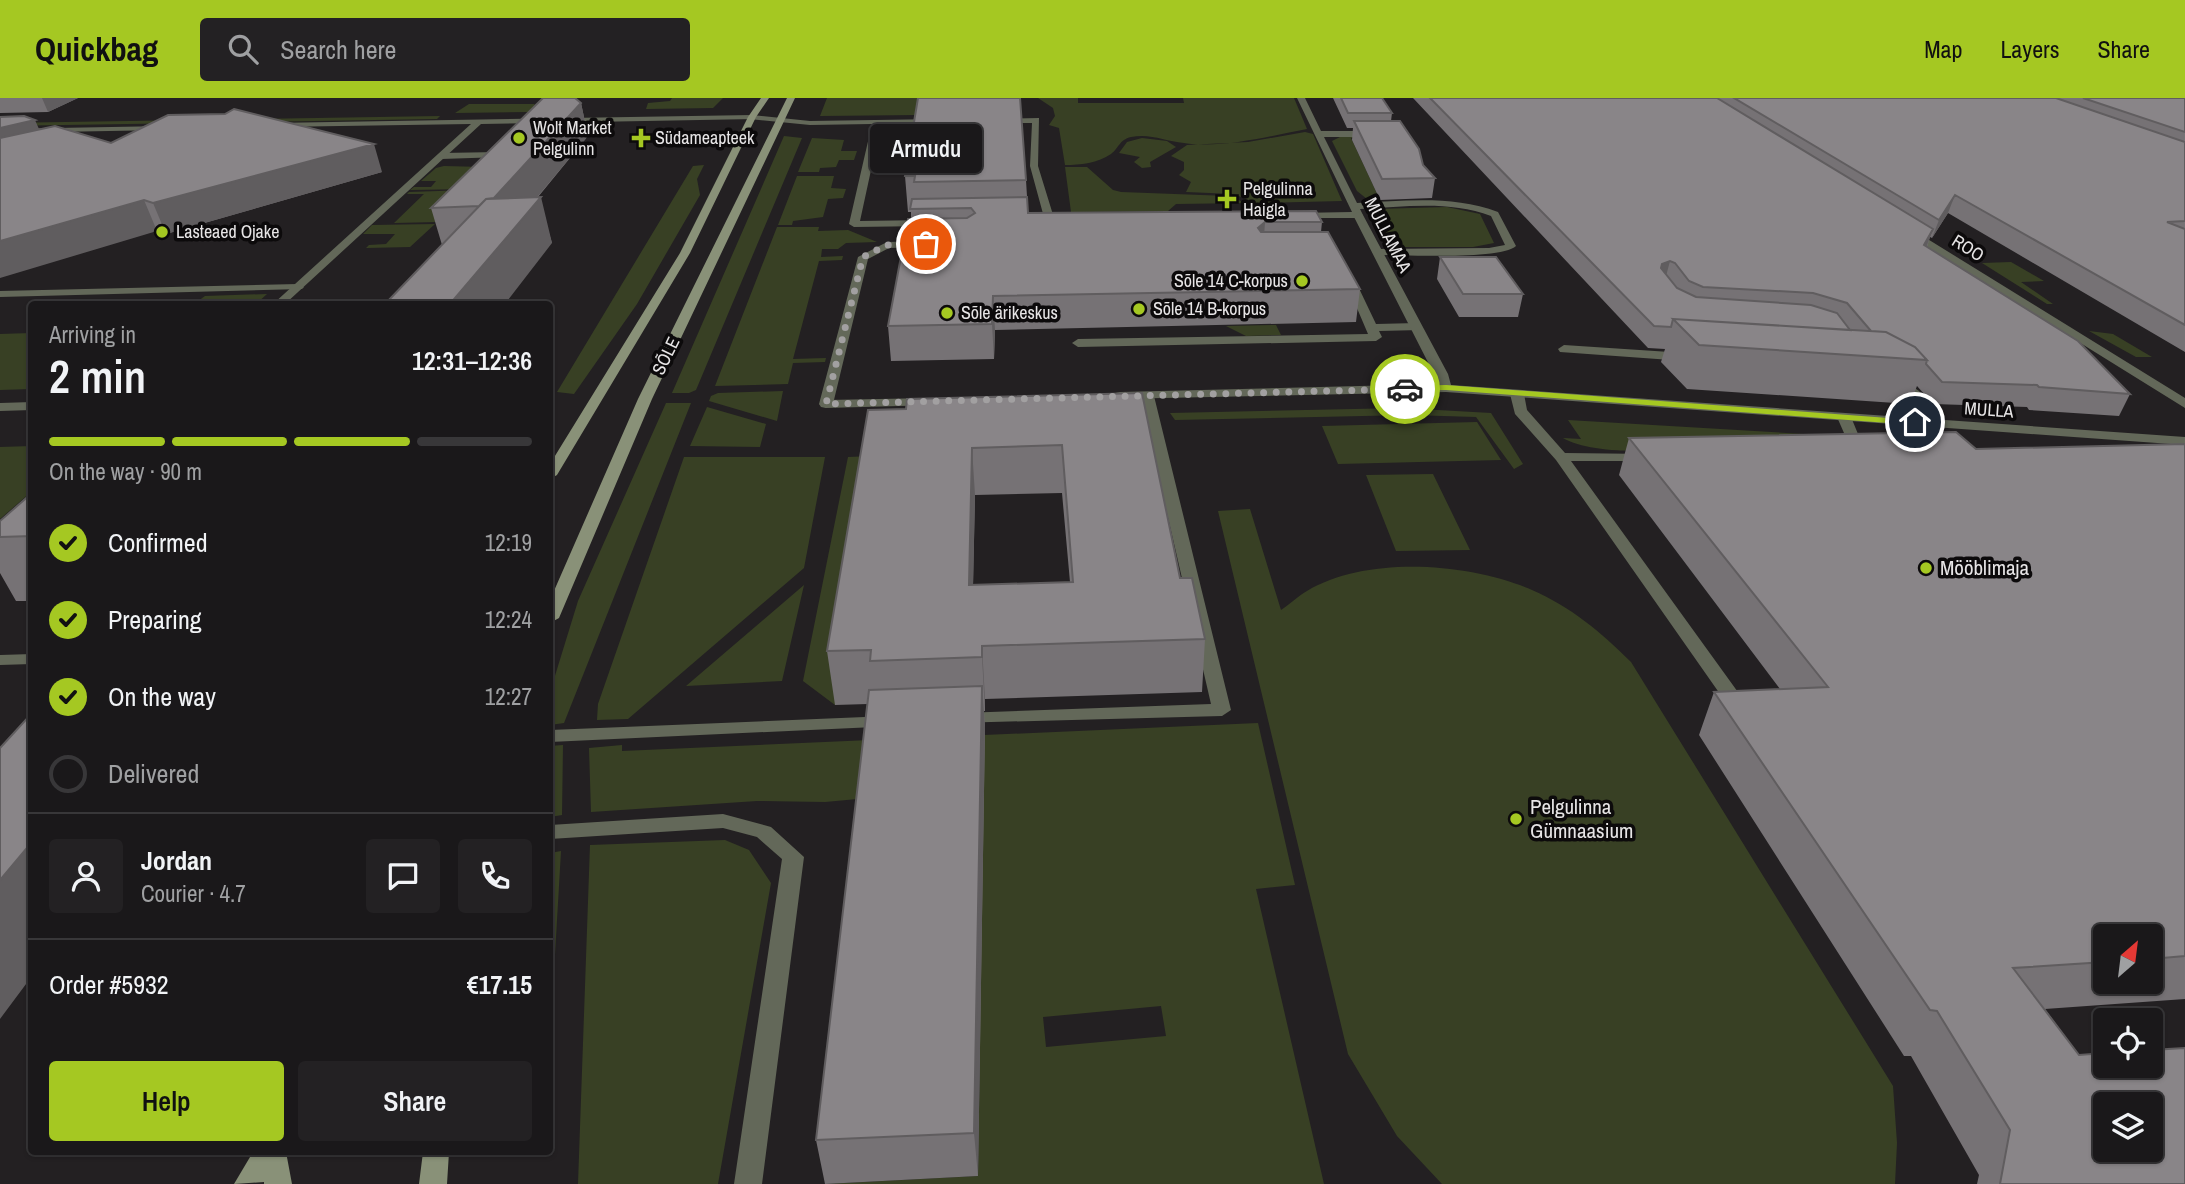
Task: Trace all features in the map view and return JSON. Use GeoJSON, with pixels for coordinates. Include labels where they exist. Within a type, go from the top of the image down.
{"type":"FeatureCollection","features":[{"type":"Feature","properties":{"kind":"main road","name":"SÕLE"},"geometry":{"type":"LineString","coordinates":[[553,470],[685,253],[752,117],[765,98]]}},
{"type":"Feature","properties":{"kind":"main road","name":"SÕLE"},"geometry":{"type":"LineString","coordinates":[[553,611],[645,399],[792,98]]}},
{"type":"Feature","properties":{"kind":"main road"},"geometry":{"type":"LineString","coordinates":[[248,1184],[265,1155]]}},
{"type":"Feature","properties":{"kind":"main road"},"geometry":{"type":"LineString","coordinates":[[273,1155],[278,1184]]}},
{"type":"Feature","properties":{"kind":"main road"},"geometry":{"type":"LineString","coordinates":[[433,1184],[436,1155]]}},
{"type":"Feature","properties":{"kind":"street","name":"MULLAMAA"},"geometry":{"type":"LineString","coordinates":[[1300,98],[1355,210],[1442,374],[1446,388]]}},
{"type":"Feature","properties":{"kind":"street"},"geometry":{"type":"LineString","coordinates":[[264,126],[752,117],[810,123],[951,121]]}},
{"type":"Feature","properties":{"kind":"street"},"geometry":{"type":"LineString","coordinates":[[987,121],[1036,120],[1034,166],[1050,221]]}},
{"type":"Feature","properties":{"kind":"street"},"geometry":{"type":"LineString","coordinates":[[282,301],[478,122]]}},
{"type":"Feature","properties":{"kind":"street"},"geometry":{"type":"LineString","coordinates":[[877,122],[854,224],[945,222]]}},
{"type":"Feature","properties":{"kind":"street"},"geometry":{"type":"LineString","coordinates":[[0,131],[174,127]]}},
{"type":"Feature","properties":{"kind":"street"},"geometry":{"type":"LineString","coordinates":[[102,141],[154,128]]}},
{"type":"Feature","properties":{"kind":"street"},"geometry":{"type":"LineString","coordinates":[[1320,134],[1387,134]]}},
{"type":"Feature","properties":{"kind":"street"},"geometry":{"type":"LineString","coordinates":[[441,156],[499,155]]}},
{"type":"Feature","properties":{"kind":"street"},"geometry":{"type":"LineString","coordinates":[[1434,190],[1447,204]]}},
{"type":"Feature","properties":{"kind":"street"},"geometry":{"type":"LineString","coordinates":[[1288,216],[1447,204],[1495,214],[1511,246],[1489,251],[1377,252]]}},
{"type":"Feature","properties":{"kind":"street"},"geometry":{"type":"LineString","coordinates":[[1037,221],[1078,220]]}},
{"type":"Feature","properties":{"kind":"street","name":"ROO"},"geometry":{"type":"LineString","coordinates":[[1904,228],[2185,404]]}},
{"type":"Feature","properties":{"kind":"street"},"geometry":{"type":"LineString","coordinates":[[943,244],[887,245],[863,257],[826,404],[950,401]]}},
{"type":"Feature","properties":{"kind":"street"},"geometry":{"type":"LineString","coordinates":[[1078,343],[1376,337],[1345,269]]}},
{"type":"Feature","properties":{"kind":"street"},"geometry":{"type":"LineString","coordinates":[[0,294],[298,287]]}},
{"type":"Feature","properties":{"kind":"street"},"geometry":{"type":"LineString","coordinates":[[1372,328],[1417,327]]}},
{"type":"Feature","properties":{"kind":"street"},"geometry":{"type":"LineString","coordinates":[[1564,349],[1703,358]]}},
{"type":"Feature","properties":{"kind":"street"},"geometry":{"type":"LineString","coordinates":[[1881,372],[1905,384],[1939,424]]}},
{"type":"Feature","properties":{"kind":"street","name":"MULLA"},"geometry":{"type":"LineString","coordinates":[[1110,397],[1446,388],[2185,441]]}},
{"type":"Feature","properties":{"kind":"street"},"geometry":{"type":"LineString","coordinates":[[1517,394],[1520,411],[1561,457],[1747,718]]}},
{"type":"Feature","properties":{"kind":"street"},"geometry":{"type":"LineString","coordinates":[[950,720],[1222,710],[1147,396]]}},
{"type":"Feature","properties":{"kind":"street"},"geometry":{"type":"LineString","coordinates":[[0,407],[28,405]]}},
{"type":"Feature","properties":{"kind":"street"},"geometry":{"type":"LineString","coordinates":[[1814,457],[1851,433],[1844,417]]}},
{"type":"Feature","properties":{"kind":"street"},"geometry":{"type":"LineString","coordinates":[[1561,457],[1654,457]]}},
{"type":"Feature","properties":{"kind":"street"},"geometry":{"type":"LineString","coordinates":[[0,660],[28,659]]}},
{"type":"Feature","properties":{"kind":"street"},"geometry":{"type":"LineString","coordinates":[[553,736],[909,721]]}},
{"type":"Feature","properties":{"kind":"street"},"geometry":{"type":"LineString","coordinates":[[553,832],[723,821],[764,832],[793,857],[748,1184]]}},
{"type":"Feature","properties":{"kind":"green space"},"geometry":{"type":"Polygon","coordinates":[[[672,98],[723,98],[713,108],[646,109],[648,103],[670,101],[672,98]]]}},
{"type":"Feature","properties":{"kind":"green space"},"geometry":{"type":"Polygon","coordinates":[[[827,98],[953,98],[917,115],[820,116],[827,98]]]}},
{"type":"Feature","properties":{"kind":"green space"},"geometry":{"type":"Polygon","coordinates":[[[1038,98],[1078,98],[1078,103],[1184,103],[1183,98],[1294,98],[1307,129],[1246,141],[1214,144],[1184,143],[1145,136],[1131,137],[1100,160],[1065,165],[1059,128],[1049,125],[1055,116],[1053,108],[1038,98]]]}},
{"type":"Feature","properties":{"kind":"green space"},"geometry":{"type":"Polygon","coordinates":[[[469,104],[535,105],[528,112],[455,113],[469,104]]]}},
{"type":"Feature","properties":{"kind":"green space"},"geometry":{"type":"Polygon","coordinates":[[[440,116],[437,119],[0,126],[0,123],[440,116]]]}},
{"type":"Feature","properties":{"kind":"green space"},"geometry":{"type":"Polygon","coordinates":[[[1305,132],[1313,134],[1342,201],[1255,203],[1234,194],[1186,192],[1191,182],[1179,175],[1184,170],[1184,162],[1171,156],[1187,145],[1248,142],[1305,132]]]}},
{"type":"Feature","properties":{"kind":"green space"},"geometry":{"type":"Polygon","coordinates":[[[784,136],[802,138],[696,390],[689,393],[672,393],[784,136]]]}},
{"type":"Feature","properties":{"kind":"green space"},"geometry":{"type":"Polygon","coordinates":[[[1342,136],[1387,138],[1351,138],[1381,202],[1366,202],[1367,199],[1357,191],[1332,141],[1342,136]]]}},
{"type":"Feature","properties":{"kind":"green space"},"geometry":{"type":"Polygon","coordinates":[[[812,138],[844,140],[841,151],[857,151],[854,160],[839,160],[836,167],[820,168],[819,172],[798,172],[812,138]]]}},
{"type":"Feature","properties":{"kind":"green space"},"geometry":{"type":"Polygon","coordinates":[[[1142,138],[1167,141],[1176,147],[1150,162],[1151,167],[1142,168],[1134,162],[1140,157],[1119,153],[1127,142],[1142,138]]]}},
{"type":"Feature","properties":{"kind":"green space"},"geometry":{"type":"Polygon","coordinates":[[[704,165],[697,179],[700,195],[637,304],[574,394],[557,392],[693,166],[704,165]]]}},
{"type":"Feature","properties":{"kind":"green space"},"geometry":{"type":"Polygon","coordinates":[[[483,167],[470,189],[410,190],[414,187],[431,187],[436,181],[421,181],[436,168],[483,167]]]}},
{"type":"Feature","properties":{"kind":"green space"},"geometry":{"type":"Polygon","coordinates":[[[1065,167],[1087,167],[1113,190],[1121,192],[1228,196],[1246,203],[1176,204],[1168,211],[1071,212],[1065,167]]]}},
{"type":"Feature","properties":{"kind":"green space"},"geometry":{"type":"Polygon","coordinates":[[[797,176],[834,176],[831,188],[846,189],[843,198],[828,199],[823,217],[793,221],[792,225],[778,225],[797,176]]]}},
{"type":"Feature","properties":{"kind":"green space"},"geometry":{"type":"Polygon","coordinates":[[[468,190],[437,222],[394,223],[424,194],[407,194],[409,192],[468,190]]]}},
{"type":"Feature","properties":{"kind":"green space"},"geometry":{"type":"Polygon","coordinates":[[[1447,207],[1480,214],[1494,243],[1473,247],[1391,247],[1377,209],[1447,207]]]}},
{"type":"Feature","properties":{"kind":"green space"},"geometry":{"type":"Polygon","coordinates":[[[435,224],[410,247],[366,248],[369,245],[386,244],[395,234],[363,234],[372,225],[435,224]]]}},
{"type":"Feature","properties":{"kind":"green space"},"geometry":{"type":"Polygon","coordinates":[[[777,227],[819,227],[818,231],[848,230],[877,242],[846,243],[838,249],[822,249],[821,257],[843,256],[842,260],[819,261],[793,359],[826,358],[825,362],[793,363],[788,384],[715,386],[777,227]]]}},
{"type":"Feature","properties":{"kind":"green space"},"geometry":{"type":"Polygon","coordinates":[[[2011,262],[2044,281],[2021,282],[2053,304],[2047,304],[1982,263],[2011,262]]]}},
{"type":"Feature","properties":{"kind":"green space"},"geometry":{"type":"Polygon","coordinates":[[[267,294],[259,301],[198,301],[205,296],[267,294]]]}},
{"type":"Feature","properties":{"kind":"green space"},"geometry":{"type":"Polygon","coordinates":[[[1276,325],[1281,335],[1246,336],[1226,326],[1276,325]]]}},
{"type":"Feature","properties":{"kind":"green space"},"geometry":{"type":"Polygon","coordinates":[[[2089,331],[2113,334],[2152,357],[2136,357],[2089,331]]]}},
{"type":"Feature","properties":{"kind":"green space"},"geometry":{"type":"Polygon","coordinates":[[[28,333],[28,389],[0,390],[0,334],[28,333]]]}},
{"type":"Feature","properties":{"kind":"green space"},"geometry":{"type":"Polygon","coordinates":[[[783,391],[777,421],[709,401],[711,396],[718,393],[783,391]]]}},
{"type":"Feature","properties":{"kind":"green space"},"geometry":{"type":"Polygon","coordinates":[[[666,403],[691,403],[564,723],[553,725],[553,682],[578,601],[666,403]]]}},
{"type":"Feature","properties":{"kind":"green space"},"geometry":{"type":"Polygon","coordinates":[[[707,407],[766,424],[760,447],[690,446],[707,407]]]}},
{"type":"Feature","properties":{"kind":"green space"},"geometry":{"type":"Polygon","coordinates":[[[1402,408],[1491,413],[1523,464],[1514,469],[1476,417],[1410,415],[1175,420],[1170,413],[1402,408]]]}},
{"type":"Feature","properties":{"kind":"green space"},"geometry":{"type":"Polygon","coordinates":[[[1568,420],[1821,435],[1688,449],[1615,450],[1585,446],[1563,438],[1581,439],[1568,420]]]}},
{"type":"Feature","properties":{"kind":"green space"},"geometry":{"type":"Polygon","coordinates":[[[1477,422],[1501,460],[1338,464],[1322,426],[1477,422]]]}},
{"type":"Feature","properties":{"kind":"green space"},"geometry":{"type":"Polygon","coordinates":[[[28,446],[28,495],[0,519],[0,447],[28,446]]]}},
{"type":"Feature","properties":{"kind":"green space"},"geometry":{"type":"Polygon","coordinates":[[[873,456],[835,705],[803,681],[848,457],[873,456]]]}},
{"type":"Feature","properties":{"kind":"green space"},"geometry":{"type":"Polygon","coordinates":[[[684,457],[825,457],[804,568],[628,719],[597,720],[598,704],[684,457]]]}},
{"type":"Feature","properties":{"kind":"green space"},"geometry":{"type":"Polygon","coordinates":[[[1433,474],[1470,550],[1396,551],[1366,475],[1433,474]]]}},
{"type":"Feature","properties":{"kind":"green space"},"geometry":{"type":"Polygon","coordinates":[[[1250,509],[1281,610],[1307,591],[1359,572],[1388,568],[1449,569],[1507,581],[1560,604],[1585,621],[1631,662],[1893,1086],[1897,1143],[1895,1184],[1442,1184],[1397,1136],[1348,1054],[1218,511],[1250,509]]]}},
{"type":"Feature","properties":{"kind":"green space"},"geometry":{"type":"Polygon","coordinates":[[[804,585],[782,681],[686,686],[804,585]]]}},
{"type":"Feature","properties":{"kind":"green space"},"geometry":{"type":"Polygon","coordinates":[[[1258,723],[1295,885],[1256,889],[1324,1184],[825,1184],[978,1176],[980,1050],[840,1056],[868,798],[825,802],[757,801],[591,812],[589,748],[622,745],[622,751],[1258,723]],[[1161,1006],[1043,1017],[1046,1047],[1166,1036],[1161,1006]]]}},
{"type":"Feature","properties":{"kind":"green space"},"geometry":{"type":"Polygon","coordinates":[[[563,745],[562,815],[553,816],[553,746],[563,745]]]}},
{"type":"Feature","properties":{"kind":"green space"},"geometry":{"type":"Polygon","coordinates":[[[725,840],[749,850],[771,883],[718,1184],[578,1184],[590,845],[725,840]]]}},
{"type":"Feature","properties":{"kind":"green space"},"geometry":{"type":"Polygon","coordinates":[[[561,851],[553,989],[553,852],[561,851]]]}},
{"type":"Feature","properties":{"kind":"building"},"geometry":{"type":"Polygon","coordinates":[[[543,98],[575,98],[581,103],[494,198],[486,199],[479,206],[431,208],[543,98]]]}},
{"type":"Feature","properties":{"kind":"building"},"geometry":{"type":"Polygon","coordinates":[[[918,98],[1020,98],[1026,180],[914,182],[915,176],[905,176],[918,98]]]}},
{"type":"Feature","properties":{"kind":"building"},"geometry":{"type":"Polygon","coordinates":[[[1341,98],[1382,98],[1392,113],[1348,113],[1341,98]]]}},
{"type":"Feature","properties":{"kind":"building"},"geometry":{"type":"Polygon","coordinates":[[[1430,98],[1717,98],[1933,229],[1924,245],[2078,341],[2130,394],[2037,385],[1942,382],[1915,347],[1886,332],[1871,331],[1847,303],[1813,293],[1703,287],[1689,281],[1675,263],[1670,261],[1662,264],[1661,268],[1677,288],[1696,297],[1811,305],[1837,313],[1850,330],[1673,319],[1671,327],[1654,326],[1430,98]]]}},
{"type":"Feature","properties":{"kind":"building"},"geometry":{"type":"Polygon","coordinates":[[[1734,98],[2056,98],[2185,142],[2185,221],[2167,222],[2185,229],[2185,325],[1955,195],[1939,220],[1734,98]]]}},
{"type":"Feature","properties":{"kind":"building"},"geometry":{"type":"Polygon","coordinates":[[[2083,98],[2185,98],[2185,132],[2083,98]]]}},
{"type":"Feature","properties":{"kind":"building"},"geometry":{"type":"Polygon","coordinates":[[[234,109],[374,144],[153,203],[144,200],[0,241],[0,138],[55,126],[111,143],[168,115],[225,114],[234,109]]]}},
{"type":"Feature","properties":{"kind":"building"},"geometry":{"type":"Polygon","coordinates":[[[24,116],[35,120],[0,128],[0,117],[24,116]]]}},
{"type":"Feature","properties":{"kind":"building"},"geometry":{"type":"Polygon","coordinates":[[[1354,121],[1400,121],[1419,149],[1423,165],[1435,178],[1382,179],[1354,121]]]}},
{"type":"Feature","properties":{"kind":"building"},"geometry":{"type":"Polygon","coordinates":[[[541,197],[453,301],[388,301],[486,199],[541,197]]]}},
{"type":"Feature","properties":{"kind":"building"},"geometry":{"type":"Polygon","coordinates":[[[1027,197],[1028,213],[1316,211],[1322,222],[1265,222],[1258,228],[1261,232],[1328,232],[1360,289],[993,296],[992,324],[888,326],[908,219],[967,218],[975,213],[971,208],[910,209],[912,199],[1027,197]]]}},
{"type":"Feature","properties":{"kind":"building"},"geometry":{"type":"Polygon","coordinates":[[[1440,257],[1496,257],[1523,294],[1463,294],[1440,257]]]}},
{"type":"Feature","properties":{"kind":"building"},"geometry":{"type":"Polygon","coordinates":[[[1673,319],[1886,332],[1915,347],[1927,360],[1699,345],[1673,319]]]}},
{"type":"Feature","properties":{"kind":"building"},"geometry":{"type":"Polygon","coordinates":[[[1142,393],[1180,578],[1192,578],[1205,639],[982,646],[982,657],[870,661],[871,650],[827,651],[868,410],[906,409],[907,399],[1142,393]],[[1062,445],[972,448],[969,585],[1073,582],[1062,445]]]}},
{"type":"Feature","properties":{"kind":"building"},"geometry":{"type":"Polygon","coordinates":[[[1956,432],[1976,449],[2185,444],[2185,956],[2163,958],[2163,924],[2093,924],[2093,963],[2013,968],[2079,1055],[2093,1054],[2093,1078],[2163,1078],[2163,1049],[2185,1048],[2185,1184],[2000,1184],[2010,1130],[1937,1011],[1930,1010],[1714,692],[1828,687],[1629,438],[1956,432]]]}},
{"type":"Feature","properties":{"kind":"building"},"geometry":{"type":"Polygon","coordinates":[[[28,496],[28,536],[0,537],[0,521],[28,496]]]}},
{"type":"Feature","properties":{"kind":"building"},"geometry":{"type":"Polygon","coordinates":[[[982,686],[974,1133],[816,1140],[869,690],[982,686]]]}},
{"type":"Feature","properties":{"kind":"building"},"geometry":{"type":"Polygon","coordinates":[[[28,717],[28,847],[0,880],[0,748],[28,717]]]}},
{"type":"Feature","properties":{"kind":"way so far"},"geometry":{"type":"LineString","coordinates":[[926,244],[887,245],[863,257],[826,404],[1405,389]]}},
{"type":"Feature","properties":{"kind":"place","name":"Wolt Market Pelgulinn"},"geometry":{"type":"Point","coordinates":[519,138]}},
{"type":"Feature","properties":{"kind":"place","name":"Südameapteek"},"geometry":{"type":"Point","coordinates":[641,138]}},
{"type":"Feature","properties":{"kind":"place","name":"Pelgulinna Haigla"},"geometry":{"type":"Point","coordinates":[1227,199]}},
{"type":"Feature","properties":{"kind":"place","name":"Lasteaed Ojake"},"geometry":{"type":"Point","coordinates":[162,232]}},
{"type":"Feature","properties":{"kind":"place","name":"Armudu"},"geometry":{"type":"Point","coordinates":[926,244]}},
{"type":"Feature","properties":{"kind":"place","name":"Sõle 14 C-korpus"},"geometry":{"type":"Point","coordinates":[1302,281]}},
{"type":"Feature","properties":{"kind":"place","name":"Sõle 14 B-korpus"},"geometry":{"type":"Point","coordinates":[1139,309]}},
{"type":"Feature","properties":{"kind":"place","name":"Sõle ärikeskus"},"geometry":{"type":"Point","coordinates":[947,313]}},
{"type":"Feature","properties":{"kind":"place","name":"Mööblimaja"},"geometry":{"type":"Point","coordinates":[1926,568]}},
{"type":"Feature","properties":{"kind":"place","name":"Pelgulinna Gümnaasium"},"geometry":{"type":"Point","coordinates":[1516,819]}},
{"type":"Feature","properties":{"kind":"route"},"geometry":{"type":"LineString","coordinates":[[1405,389],[1446,388],[1915,422]]}}]}
